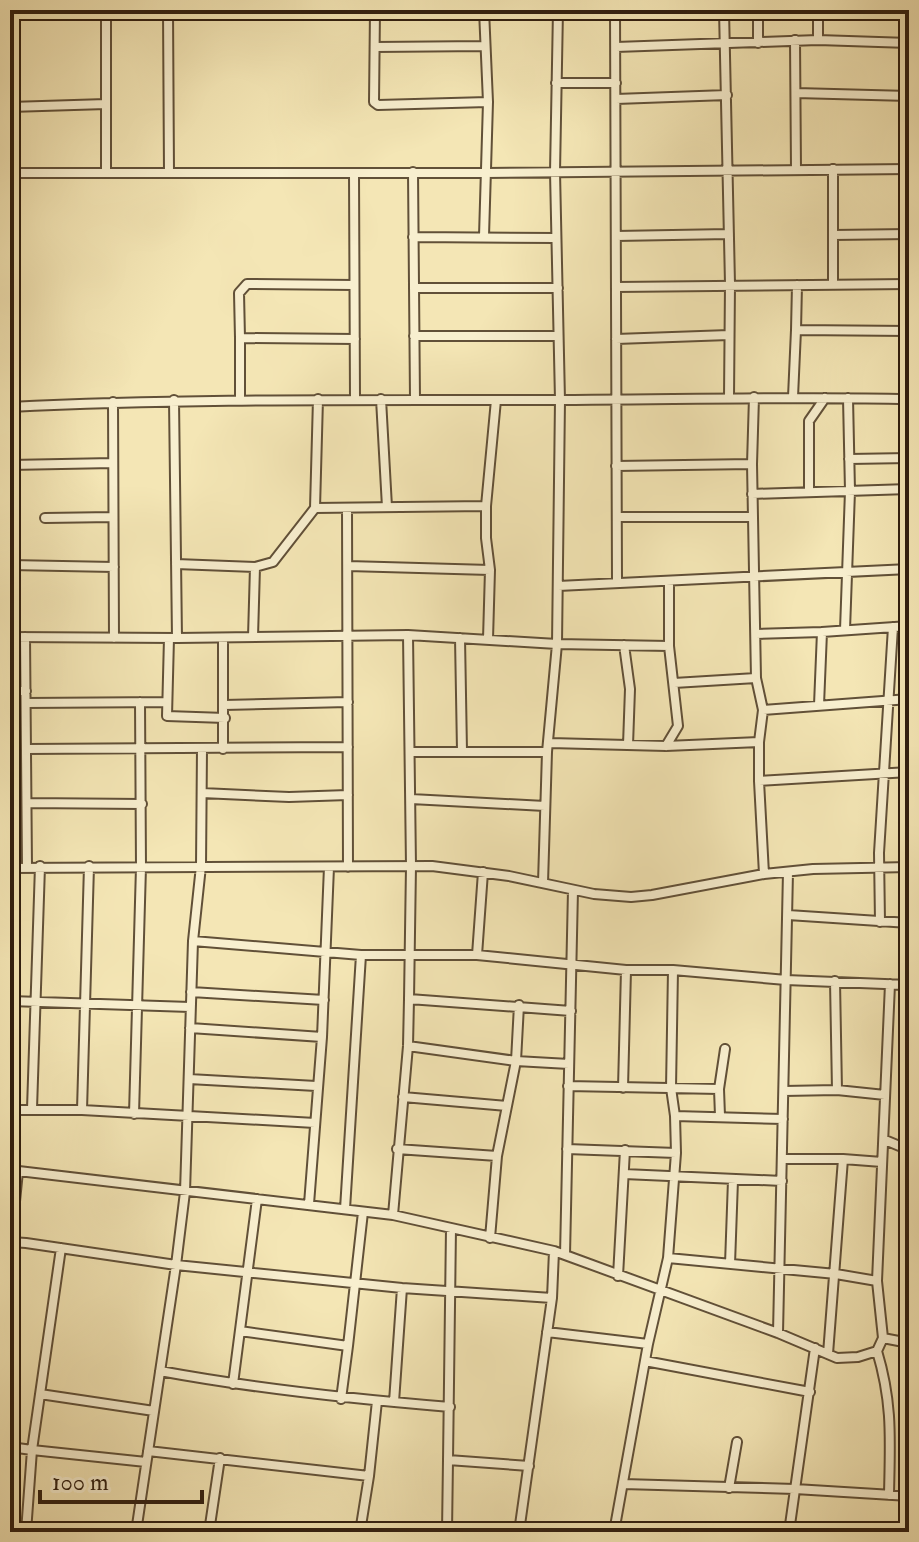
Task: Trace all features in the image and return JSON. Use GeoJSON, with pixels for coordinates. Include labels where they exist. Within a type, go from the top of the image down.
{"type":"FeatureCollection","features":[{"type":"Feature","properties":{"kind":"street"},"geometry":{"type":"LineString","coordinates":[[106,10],[106,173]]}},
{"type":"Feature","properties":{"kind":"street"},"geometry":{"type":"LineString","coordinates":[[168,10],[169,173]]}},
{"type":"Feature","properties":{"kind":"street"},"geometry":{"type":"LineString","coordinates":[[375,10],[372,97],[378,105],[488,102]]}},
{"type":"Feature","properties":{"kind":"street"},"geometry":{"type":"LineString","coordinates":[[484,10],[488,102],[484,236]]}},
{"type":"Feature","properties":{"kind":"street"},"geometry":{"type":"LineString","coordinates":[[543,883],[558,586],[560,400],[555,172],[558,10]]}},
{"type":"Feature","properties":{"kind":"street"},"geometry":{"type":"LineString","coordinates":[[615,10],[617,581]]}},
{"type":"Feature","properties":{"kind":"street"},"geometry":{"type":"LineString","coordinates":[[724,10],[730,284],[729,397]]}},
{"type":"Feature","properties":{"kind":"street"},"geometry":{"type":"LineString","coordinates":[[758,10],[758,43]]}},
{"type":"Feature","properties":{"kind":"street"},"geometry":{"type":"LineString","coordinates":[[818,10],[818,40]]}},
{"type":"Feature","properties":{"kind":"street"},"geometry":{"type":"LineString","coordinates":[[616,47],[795,40],[909,43]]}},
{"type":"Feature","properties":{"kind":"street"},"geometry":{"type":"LineString","coordinates":[[795,40],[796,170]]}},
{"type":"Feature","properties":{"kind":"street"},"geometry":{"type":"LineString","coordinates":[[375,47],[485,46]]}},
{"type":"Feature","properties":{"kind":"street"},"geometry":{"type":"LineString","coordinates":[[556,83],[616,83]]}},
{"type":"Feature","properties":{"kind":"street"},"geometry":{"type":"LineString","coordinates":[[796,93],[909,96]]}},
{"type":"Feature","properties":{"kind":"street"},"geometry":{"type":"LineString","coordinates":[[616,99],[727,95]]}},
{"type":"Feature","properties":{"kind":"street"},"geometry":{"type":"LineString","coordinates":[[10,107],[106,104]]}},
{"type":"Feature","properties":{"kind":"street"},"geometry":{"type":"LineString","coordinates":[[833,169],[833,284]]}},
{"type":"Feature","properties":{"kind":"street"},"geometry":{"type":"LineString","coordinates":[[10,173],[909,169]]}},
{"type":"Feature","properties":{"kind":"street"},"geometry":{"type":"LineString","coordinates":[[413,172],[415,399]]}},
{"type":"Feature","properties":{"kind":"street"},"geometry":{"type":"LineString","coordinates":[[354,173],[355,399]]}},
{"type":"Feature","properties":{"kind":"street"},"geometry":{"type":"LineString","coordinates":[[616,236],[729,234]]}},
{"type":"Feature","properties":{"kind":"street"},"geometry":{"type":"LineString","coordinates":[[833,235],[909,234]]}},
{"type":"Feature","properties":{"kind":"street"},"geometry":{"type":"LineString","coordinates":[[413,237],[556,238]]}},
{"type":"Feature","properties":{"kind":"street"},"geometry":{"type":"LineString","coordinates":[[240,400],[239,293],[242,287],[247,284],[354,285]]}},
{"type":"Feature","properties":{"kind":"street"},"geometry":{"type":"LineString","coordinates":[[616,287],[909,284]]}},
{"type":"Feature","properties":{"kind":"street"},"geometry":{"type":"LineString","coordinates":[[793,397],[797,285]]}},
{"type":"Feature","properties":{"kind":"street"},"geometry":{"type":"LineString","coordinates":[[414,288],[558,288]]}},
{"type":"Feature","properties":{"kind":"street"},"geometry":{"type":"LineString","coordinates":[[796,330],[909,331]]}},
{"type":"Feature","properties":{"kind":"street"},"geometry":{"type":"LineString","coordinates":[[616,339],[729,335]]}},
{"type":"Feature","properties":{"kind":"street"},"geometry":{"type":"LineString","coordinates":[[414,336],[557,336]]}},
{"type":"Feature","properties":{"kind":"street"},"geometry":{"type":"LineString","coordinates":[[240,338],[355,339]]}},
{"type":"Feature","properties":{"kind":"street"},"geometry":{"type":"LineString","coordinates":[[754,397],[752,517],[756,678],[763,710],[759,781],[764,874]]}},
{"type":"Feature","properties":{"kind":"street"},"geometry":{"type":"LineString","coordinates":[[809,492],[809,421],[825,398]]}},
{"type":"Feature","properties":{"kind":"street"},"geometry":{"type":"LineString","coordinates":[[845,630],[850,491],[848,398]]}},
{"type":"Feature","properties":{"kind":"street"},"geometry":{"type":"LineString","coordinates":[[176,564],[255,567],[273,562],[281,555],[315,508],[318,399]]}},
{"type":"Feature","properties":{"kind":"street"},"geometry":{"type":"LineString","coordinates":[[381,399],[387,507]]}},
{"type":"Feature","properties":{"kind":"street"},"geometry":{"type":"LineString","coordinates":[[10,407],[174,400],[909,399]]}},
{"type":"Feature","properties":{"kind":"street"},"geometry":{"type":"LineString","coordinates":[[174,400],[176,564],[167,716],[225,718]]}},
{"type":"Feature","properties":{"kind":"street"},"geometry":{"type":"LineString","coordinates":[[488,639],[490,570],[486,506],[496,400]]}},
{"type":"Feature","properties":{"kind":"street"},"geometry":{"type":"LineString","coordinates":[[113,402],[114,638]]}},
{"type":"Feature","properties":{"kind":"street"},"geometry":{"type":"LineString","coordinates":[[849,459],[909,458]]}},
{"type":"Feature","properties":{"kind":"street"},"geometry":{"type":"LineString","coordinates":[[10,465],[113,463]]}},
{"type":"Feature","properties":{"kind":"street"},"geometry":{"type":"LineString","coordinates":[[616,466],[752,464]]}},
{"type":"Feature","properties":{"kind":"street"},"geometry":{"type":"LineString","coordinates":[[752,494],[909,489]]}},
{"type":"Feature","properties":{"kind":"street"},"geometry":{"type":"LineString","coordinates":[[315,508],[486,506]]}},
{"type":"Feature","properties":{"kind":"street"},"geometry":{"type":"LineString","coordinates":[[347,508],[348,867]]}},
{"type":"Feature","properties":{"kind":"street"},"geometry":{"type":"LineString","coordinates":[[45,518],[113,517]]}},
{"type":"Feature","properties":{"kind":"street"},"geometry":{"type":"LineString","coordinates":[[617,517],[752,517]]}},
{"type":"Feature","properties":{"kind":"street"},"geometry":{"type":"LineString","coordinates":[[10,565],[114,567]]}},
{"type":"Feature","properties":{"kind":"street"},"geometry":{"type":"LineString","coordinates":[[348,566],[490,570]]}},
{"type":"Feature","properties":{"kind":"street"},"geometry":{"type":"LineString","coordinates":[[253,637],[255,567]]}},
{"type":"Feature","properties":{"kind":"street"},"geometry":{"type":"LineString","coordinates":[[558,586],[909,569]]}},
{"type":"Feature","properties":{"kind":"street"},"geometry":{"type":"LineString","coordinates":[[666,746],[678,726],[669,646],[669,581]]}},
{"type":"Feature","properties":{"kind":"street"},"geometry":{"type":"LineString","coordinates":[[756,634],[909,626]]}},
{"type":"Feature","properties":{"kind":"street"},"geometry":{"type":"LineString","coordinates":[[880,922],[879,853],[893,627]]}},
{"type":"Feature","properties":{"kind":"street"},"geometry":{"type":"LineString","coordinates":[[819,705],[822,632]]}},
{"type":"Feature","properties":{"kind":"street"},"geometry":{"type":"LineString","coordinates":[[393,1215],[408,1046],[411,752],[408,635]]}},
{"type":"Feature","properties":{"kind":"street"},"geometry":{"type":"LineString","coordinates":[[10,637],[408,635],[557,644],[669,646]]}},
{"type":"Feature","properties":{"kind":"street"},"geometry":{"type":"LineString","coordinates":[[25,637],[27,867]]}},
{"type":"Feature","properties":{"kind":"street"},"geometry":{"type":"LineString","coordinates":[[223,638],[223,749]]}},
{"type":"Feature","properties":{"kind":"street"},"geometry":{"type":"LineString","coordinates":[[460,638],[462,751]]}},
{"type":"Feature","properties":{"kind":"street"},"geometry":{"type":"LineString","coordinates":[[624,645],[630,689],[628,745]]}},
{"type":"Feature","properties":{"kind":"street"},"geometry":{"type":"LineString","coordinates":[[674,683],[756,678]]}},
{"type":"Feature","properties":{"kind":"street"},"geometry":{"type":"LineString","coordinates":[[10,691],[26,691]]}},
{"type":"Feature","properties":{"kind":"street"},"geometry":{"type":"LineString","coordinates":[[763,710],[909,699]]}},
{"type":"Feature","properties":{"kind":"street"},"geometry":{"type":"LineString","coordinates":[[134,1114],[142,804],[140,702]]}},
{"type":"Feature","properties":{"kind":"street"},"geometry":{"type":"LineString","coordinates":[[26,703],[167,702]]}},
{"type":"Feature","properties":{"kind":"street"},"geometry":{"type":"LineString","coordinates":[[224,705],[348,702]]}},
{"type":"Feature","properties":{"kind":"street"},"geometry":{"type":"LineString","coordinates":[[411,752],[759,742]]}},
{"type":"Feature","properties":{"kind":"street"},"geometry":{"type":"LineString","coordinates":[[26,749],[348,747]]}},
{"type":"Feature","properties":{"kind":"street"},"geometry":{"type":"LineString","coordinates":[[136,1532],[185,1192],[193,941],[201,866],[202,749]]}},
{"type":"Feature","properties":{"kind":"street"},"geometry":{"type":"LineString","coordinates":[[759,781],[909,772]]}},
{"type":"Feature","properties":{"kind":"street"},"geometry":{"type":"LineString","coordinates":[[202,793],[312,798],[348,795]]}},
{"type":"Feature","properties":{"kind":"street"},"geometry":{"type":"LineString","coordinates":[[411,799],[545,806]]}},
{"type":"Feature","properties":{"kind":"street"},"geometry":{"type":"LineString","coordinates":[[27,803],[142,804]]}},
{"type":"Feature","properties":{"kind":"street"},"geometry":{"type":"LineString","coordinates":[[32,1109],[40,866]]}},
{"type":"Feature","properties":{"kind":"street"},"geometry":{"type":"LineString","coordinates":[[82,1110],[89,866]]}},
{"type":"Feature","properties":{"kind":"street"},"geometry":{"type":"LineString","coordinates":[[10,868],[411,866],[483,872],[612,896],[652,895],[764,874],[909,867]]}},
{"type":"Feature","properties":{"kind":"street"},"geometry":{"type":"LineString","coordinates":[[309,1204],[327,953],[329,867]]}},
{"type":"Feature","properties":{"kind":"street"},"geometry":{"type":"LineString","coordinates":[[477,955],[483,872]]}},
{"type":"Feature","properties":{"kind":"street"},"geometry":{"type":"LineString","coordinates":[[778,1333],[788,872]]}},
{"type":"Feature","properties":{"kind":"street"},"geometry":{"type":"LineString","coordinates":[[565,1255],[573,890]]}},
{"type":"Feature","properties":{"kind":"street"},"geometry":{"type":"LineString","coordinates":[[788,915],[909,923]]}},
{"type":"Feature","properties":{"kind":"street"},"geometry":{"type":"LineString","coordinates":[[193,941],[327,953],[477,955],[626,970],[673,970],[786,980],[909,985]]}},
{"type":"Feature","properties":{"kind":"street"},"geometry":{"type":"LineString","coordinates":[[345,1209],[361,955]]}},
{"type":"Feature","properties":{"kind":"street"},"geometry":{"type":"LineString","coordinates":[[623,1088],[626,970]]}},
{"type":"Feature","properties":{"kind":"street"},"geometry":{"type":"LineString","coordinates":[[614,1532],[648,1344],[668,1258],[676,1153],[671,1088],[673,970]]}},
{"type":"Feature","properties":{"kind":"street"},"geometry":{"type":"LineString","coordinates":[[835,981],[837,1090]]}},
{"type":"Feature","properties":{"kind":"street"},"geometry":{"type":"LineString","coordinates":[[889,1495],[891,1413],[877,1351],[883,1338],[877,1281],[890,984]]}},
{"type":"Feature","properties":{"kind":"street"},"geometry":{"type":"LineString","coordinates":[[191,992],[324,1000]]}},
{"type":"Feature","properties":{"kind":"street"},"geometry":{"type":"LineString","coordinates":[[409,999],[571,1011]]}},
{"type":"Feature","properties":{"kind":"street"},"geometry":{"type":"LineString","coordinates":[[10,1001],[190,1007]]}},
{"type":"Feature","properties":{"kind":"street"},"geometry":{"type":"LineString","coordinates":[[490,1238],[497,1156],[516,1061],[519,1005]]}},
{"type":"Feature","properties":{"kind":"street"},"geometry":{"type":"LineString","coordinates":[[190,1028],[322,1037]]}},
{"type":"Feature","properties":{"kind":"street"},"geometry":{"type":"LineString","coordinates":[[408,1046],[516,1061],[569,1064]]}},
{"type":"Feature","properties":{"kind":"street"},"geometry":{"type":"LineString","coordinates":[[720,1116],[719,1089],[725,1049]]}},
{"type":"Feature","properties":{"kind":"street"},"geometry":{"type":"LineString","coordinates":[[189,1079],[316,1086]]}},
{"type":"Feature","properties":{"kind":"street"},"geometry":{"type":"LineString","coordinates":[[568,1086],[719,1089]]}},
{"type":"Feature","properties":{"kind":"street"},"geometry":{"type":"LineString","coordinates":[[784,1091],[837,1090],[885,1095]]}},
{"type":"Feature","properties":{"kind":"street"},"geometry":{"type":"LineString","coordinates":[[403,1097],[507,1106]]}},
{"type":"Feature","properties":{"kind":"street"},"geometry":{"type":"LineString","coordinates":[[10,1110],[82,1110],[315,1123]]}},
{"type":"Feature","properties":{"kind":"street"},"geometry":{"type":"LineString","coordinates":[[675,1116],[783,1119]]}},
{"type":"Feature","properties":{"kind":"street"},"geometry":{"type":"LineString","coordinates":[[885,1140],[909,1150]]}},
{"type":"Feature","properties":{"kind":"street"},"geometry":{"type":"LineString","coordinates":[[397,1149],[497,1156]]}},
{"type":"Feature","properties":{"kind":"street"},"geometry":{"type":"LineString","coordinates":[[567,1149],[676,1153]]}},
{"type":"Feature","properties":{"kind":"street"},"geometry":{"type":"LineString","coordinates":[[618,1276],[625,1150]]}},
{"type":"Feature","properties":{"kind":"street"},"geometry":{"type":"LineString","coordinates":[[783,1159],[882,1162]]}},
{"type":"Feature","properties":{"kind":"street"},"geometry":{"type":"LineString","coordinates":[[828,1354],[843,1159]]}},
{"type":"Feature","properties":{"kind":"street"},"geometry":{"type":"LineString","coordinates":[[552,1298],[402,1288],[176,1265],[61,1248],[11,1246],[14,1170],[393,1215],[554,1251],[778,1333],[837,1358],[858,1357],[877,1351]]}},
{"type":"Feature","properties":{"kind":"street"},"geometry":{"type":"LineString","coordinates":[[624,1174],[782,1181]]}},
{"type":"Feature","properties":{"kind":"street"},"geometry":{"type":"LineString","coordinates":[[730,1264],[733,1180]]}},
{"type":"Feature","properties":{"kind":"street"},"geometry":{"type":"LineString","coordinates":[[233,1384],[257,1199]]}},
{"type":"Feature","properties":{"kind":"street"},"geometry":{"type":"LineString","coordinates":[[341,1399],[363,1212]]}},
{"type":"Feature","properties":{"kind":"street"},"geometry":{"type":"LineString","coordinates":[[447,1532],[451,1228]]}},
{"type":"Feature","properties":{"kind":"street"},"geometry":{"type":"LineString","coordinates":[[26,1532],[32,1450],[61,1248]]}},
{"type":"Feature","properties":{"kind":"street"},"geometry":{"type":"LineString","coordinates":[[519,1532],[552,1298],[554,1251]]}},
{"type":"Feature","properties":{"kind":"street"},"geometry":{"type":"LineString","coordinates":[[668,1258],[836,1274],[877,1281]]}},
{"type":"Feature","properties":{"kind":"street"},"geometry":{"type":"LineString","coordinates":[[394,1402],[402,1288]]}},
{"type":"Feature","properties":{"kind":"street"},"geometry":{"type":"LineString","coordinates":[[240,1331],[348,1346]]}},
{"type":"Feature","properties":{"kind":"street"},"geometry":{"type":"LineString","coordinates":[[547,1332],[648,1344]]}},
{"type":"Feature","properties":{"kind":"street"},"geometry":{"type":"LineString","coordinates":[[883,1338],[909,1343]]}},
{"type":"Feature","properties":{"kind":"street"},"geometry":{"type":"LineString","coordinates":[[789,1532],[815,1348]]}},
{"type":"Feature","properties":{"kind":"street"},"geometry":{"type":"LineString","coordinates":[[645,1361],[810,1392]]}},
{"type":"Feature","properties":{"kind":"street"},"geometry":{"type":"LineString","coordinates":[[160,1371],[341,1399],[450,1407]]}},
{"type":"Feature","properties":{"kind":"street"},"geometry":{"type":"LineString","coordinates":[[40,1394],[154,1411]]}},
{"type":"Feature","properties":{"kind":"street"},"geometry":{"type":"LineString","coordinates":[[360,1532],[377,1401]]}},
{"type":"Feature","properties":{"kind":"street"},"geometry":{"type":"LineString","coordinates":[[729,1488],[737,1442]]}},
{"type":"Feature","properties":{"kind":"street"},"geometry":{"type":"LineString","coordinates":[[10,1447],[146,1462]]}},
{"type":"Feature","properties":{"kind":"street"},"geometry":{"type":"LineString","coordinates":[[148,1451],[369,1476]]}},
{"type":"Feature","properties":{"kind":"street"},"geometry":{"type":"LineString","coordinates":[[209,1532],[220,1458]]}},
{"type":"Feature","properties":{"kind":"street"},"geometry":{"type":"LineString","coordinates":[[448,1460],[529,1466]]}},
{"type":"Feature","properties":{"kind":"street"},"geometry":{"type":"LineString","coordinates":[[623,1484],[909,1496]]}}]}
